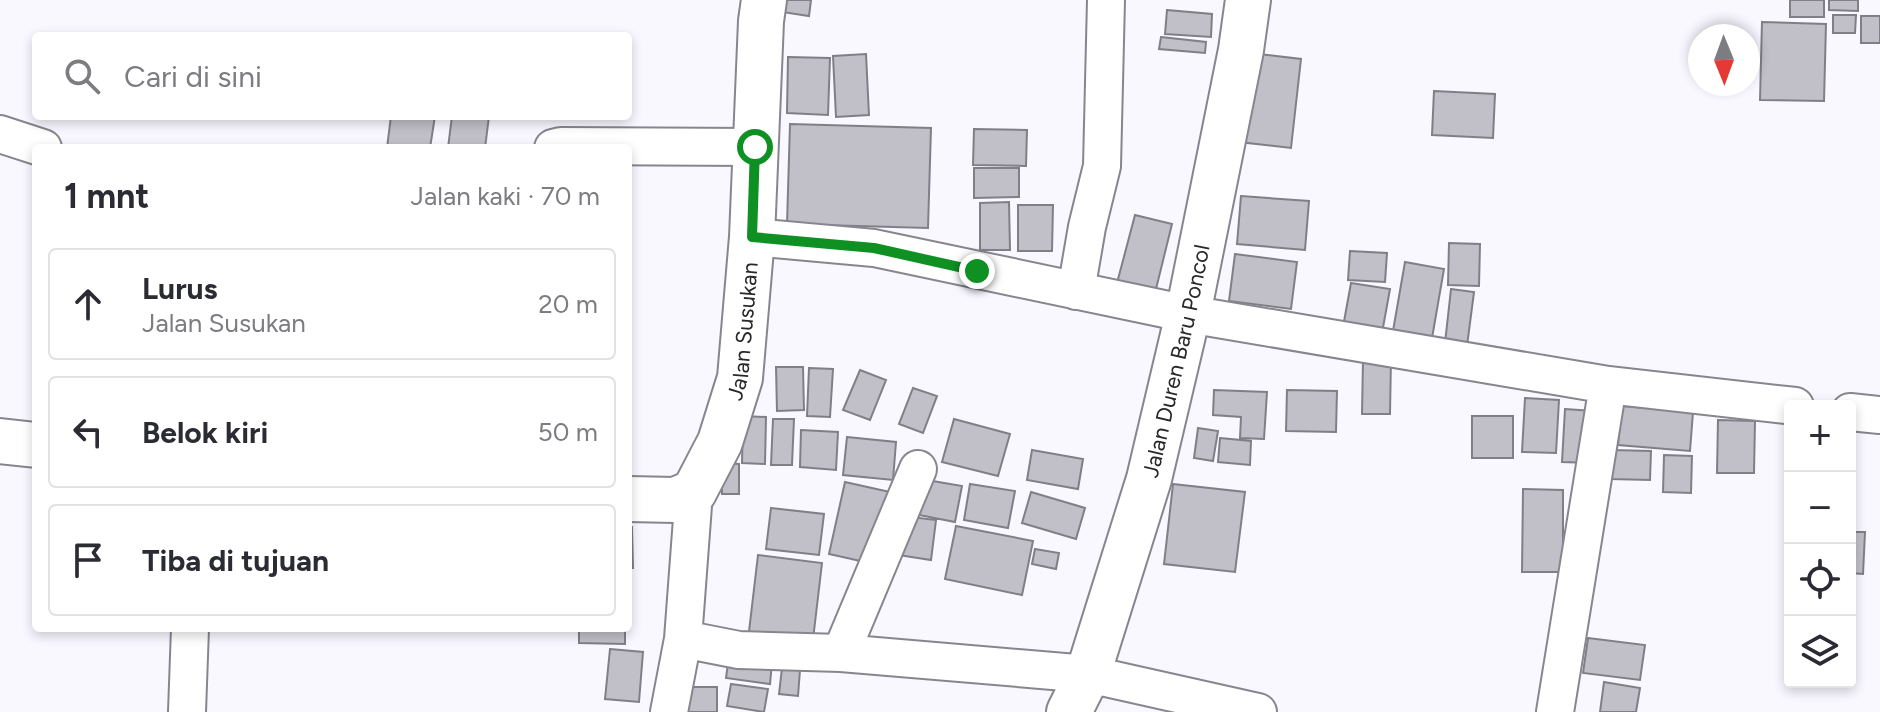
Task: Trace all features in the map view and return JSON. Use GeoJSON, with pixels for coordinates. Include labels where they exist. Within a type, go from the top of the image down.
{"type":"FeatureCollection","features":[{"type":"Feature","properties":{"kind":"street","name":"Jalan Susukan"},"geometry":{"type":"LineString","coordinates":[[694,492],[720,442],[740,378],[752,237],[764,0]]}},
{"type":"Feature","properties":{"kind":"street"},"geometry":{"type":"LineString","coordinates":[[1076,291],[1102,166],[1106,0]]}},
{"type":"Feature","properties":{"kind":"street","name":"Jalan Duren Baru Poncol"},"geometry":{"type":"LineString","coordinates":[[1069,712],[1088,674],[1149,479],[1188,314],[1241,50],[1248,0]]}},
{"type":"Feature","properties":{"kind":"street"},"geometry":{"type":"LineString","coordinates":[[0,134],[32,144]]}},
{"type":"Feature","properties":{"kind":"street"},"geometry":{"type":"LineString","coordinates":[[632,146],[755,147]]}},
{"type":"Feature","properties":{"kind":"street"},"geometry":{"type":"LineString","coordinates":[[752,237],[874,248],[1188,314],[1608,385],[1784,405]]}},
{"type":"Feature","properties":{"kind":"street"},"geometry":{"type":"LineString","coordinates":[[1555,712],[1608,385]]}},
{"type":"Feature","properties":{"kind":"street"},"geometry":{"type":"LineString","coordinates":[[1856,413],[1880,415]]}},
{"type":"Feature","properties":{"kind":"street"},"geometry":{"type":"LineString","coordinates":[[0,441],[32,445]]}},
{"type":"Feature","properties":{"kind":"street"},"geometry":{"type":"LineString","coordinates":[[841,653],[918,469]]}},
{"type":"Feature","properties":{"kind":"street"},"geometry":{"type":"LineString","coordinates":[[632,499],[675,500],[694,492],[683,639],[669,712]]}},
{"type":"Feature","properties":{"kind":"street"},"geometry":{"type":"LineString","coordinates":[[187,712],[190,632]]}},
{"type":"Feature","properties":{"kind":"street"},"geometry":{"type":"LineString","coordinates":[[683,639],[739,650],[841,653],[1088,674],[1258,712]]}},
{"type":"Feature","properties":{"kind":"building"},"geometry":{"type":"Polygon","coordinates":[[[783,0],[811,0],[809,16],[782,12],[783,0]]]}},
{"type":"Feature","properties":{"kind":"building"},"geometry":{"type":"Polygon","coordinates":[[[1790,0],[1824,0],[1824,17],[1790,17],[1790,0]]]}},
{"type":"Feature","properties":{"kind":"building"},"geometry":{"type":"Polygon","coordinates":[[[1829,0],[1858,0],[1858,11],[1829,10],[1829,0]]]}},
{"type":"Feature","properties":{"kind":"building"},"geometry":{"type":"Polygon","coordinates":[[[1167,10],[1212,14],[1211,37],[1165,34],[1167,10]]]}},
{"type":"Feature","properties":{"kind":"building"},"geometry":{"type":"Polygon","coordinates":[[[1833,15],[1856,15],[1855,33],[1833,33],[1833,15]]]}},
{"type":"Feature","properties":{"kind":"building"},"geometry":{"type":"Polygon","coordinates":[[[1861,16],[1880,16],[1880,43],[1861,43],[1861,16]]]}},
{"type":"Feature","properties":{"kind":"building"},"geometry":{"type":"Polygon","coordinates":[[[1762,22],[1826,24],[1824,101],[1760,100],[1762,22]]]}},
{"type":"Feature","properties":{"kind":"building"},"geometry":{"type":"Polygon","coordinates":[[[1161,37],[1206,42],[1205,53],[1159,49],[1161,37]]]}},
{"type":"Feature","properties":{"kind":"building"},"geometry":{"type":"Polygon","coordinates":[[[1250,53],[1301,59],[1291,148],[1239,142],[1250,53]]]}},
{"type":"Feature","properties":{"kind":"building"},"geometry":{"type":"Polygon","coordinates":[[[866,54],[869,115],[836,117],[833,56],[866,54]]]}},
{"type":"Feature","properties":{"kind":"building"},"geometry":{"type":"Polygon","coordinates":[[[788,57],[830,58],[828,115],[787,113],[788,57]]]}},
{"type":"Feature","properties":{"kind":"building"},"geometry":{"type":"Polygon","coordinates":[[[1434,91],[1495,94],[1493,138],[1432,135],[1434,91]]]}},
{"type":"Feature","properties":{"kind":"building"},"geometry":{"type":"Polygon","coordinates":[[[390,120],[434,120],[431,144],[388,144],[390,120]]]}},
{"type":"Feature","properties":{"kind":"building"},"geometry":{"type":"Polygon","coordinates":[[[452,120],[488,120],[486,144],[448,144],[452,120]]]}},
{"type":"Feature","properties":{"kind":"building"},"geometry":{"type":"Polygon","coordinates":[[[790,124],[931,128],[928,228],[787,224],[790,124]]]}},
{"type":"Feature","properties":{"kind":"building"},"geometry":{"type":"Polygon","coordinates":[[[974,129],[1027,130],[1026,166],[973,165],[974,129]]]}},
{"type":"Feature","properties":{"kind":"building"},"geometry":{"type":"Polygon","coordinates":[[[974,168],[1019,168],[1019,197],[974,198],[974,168]]]}},
{"type":"Feature","properties":{"kind":"building"},"geometry":{"type":"Polygon","coordinates":[[[1241,196],[1309,201],[1305,250],[1237,244],[1241,196]]]}},
{"type":"Feature","properties":{"kind":"building"},"geometry":{"type":"Polygon","coordinates":[[[1009,202],[1010,250],[980,250],[980,203],[1009,202]]]}},
{"type":"Feature","properties":{"kind":"building"},"geometry":{"type":"Polygon","coordinates":[[[1018,205],[1053,205],[1052,251],[1018,251],[1018,205]]]}},
{"type":"Feature","properties":{"kind":"building"},"geometry":{"type":"Polygon","coordinates":[[[1135,215],[1172,224],[1155,293],[1117,283],[1135,215]]]}},
{"type":"Feature","properties":{"kind":"building"},"geometry":{"type":"Polygon","coordinates":[[[1449,243],[1480,244],[1479,286],[1448,285],[1449,243]]]}},
{"type":"Feature","properties":{"kind":"building"},"geometry":{"type":"Polygon","coordinates":[[[1350,251],[1387,253],[1385,282],[1348,280],[1350,251]]]}},
{"type":"Feature","properties":{"kind":"building"},"geometry":{"type":"Polygon","coordinates":[[[1235,254],[1297,262],[1291,309],[1229,301],[1235,254]]]}},
{"type":"Feature","properties":{"kind":"building"},"geometry":{"type":"Polygon","coordinates":[[[1405,262],[1444,269],[1432,338],[1393,331],[1405,262]]]}},
{"type":"Feature","properties":{"kind":"building"},"geometry":{"type":"Polygon","coordinates":[[[1351,283],[1390,289],[1382,333],[1343,327],[1351,283]]]}},
{"type":"Feature","properties":{"kind":"building"},"geometry":{"type":"Polygon","coordinates":[[[1451,289],[1474,292],[1467,346],[1445,343],[1451,289]]]}},
{"type":"Feature","properties":{"kind":"building"},"geometry":{"type":"Polygon","coordinates":[[[1363,359],[1391,359],[1390,414],[1362,414],[1363,359]]]}},
{"type":"Feature","properties":{"kind":"building"},"geometry":{"type":"Polygon","coordinates":[[[776,367],[803,367],[804,410],[777,411],[776,367]]]}},
{"type":"Feature","properties":{"kind":"building"},"geometry":{"type":"Polygon","coordinates":[[[809,368],[833,369],[830,417],[807,416],[809,368]]]}},
{"type":"Feature","properties":{"kind":"building"},"geometry":{"type":"Polygon","coordinates":[[[860,370],[886,380],[870,420],[843,410],[860,370]]]}},
{"type":"Feature","properties":{"kind":"building"},"geometry":{"type":"Polygon","coordinates":[[[913,388],[937,396],[923,433],[899,424],[913,388]]]}},
{"type":"Feature","properties":{"kind":"building"},"geometry":{"type":"Polygon","coordinates":[[[1214,390],[1267,392],[1264,439],[1240,438],[1241,417],[1213,415],[1214,390]]]}},
{"type":"Feature","properties":{"kind":"building"},"geometry":{"type":"Polygon","coordinates":[[[1287,390],[1337,391],[1336,432],[1286,431],[1287,390]]]}},
{"type":"Feature","properties":{"kind":"building"},"geometry":{"type":"Polygon","coordinates":[[[1525,398],[1559,400],[1556,453],[1522,452],[1525,398]]]}},
{"type":"Feature","properties":{"kind":"building"},"geometry":{"type":"Polygon","coordinates":[[[1622,406],[1693,412],[1690,451],[1618,445],[1622,406]]]}},
{"type":"Feature","properties":{"kind":"building"},"geometry":{"type":"Polygon","coordinates":[[[1565,409],[1593,411],[1591,463],[1562,462],[1565,409]]]}},
{"type":"Feature","properties":{"kind":"building"},"geometry":{"type":"Polygon","coordinates":[[[743,416],[766,417],[765,464],[742,463],[743,416]]]}},
{"type":"Feature","properties":{"kind":"building"},"geometry":{"type":"Polygon","coordinates":[[[1472,416],[1513,416],[1513,458],[1472,458],[1472,416]]]}},
{"type":"Feature","properties":{"kind":"building"},"geometry":{"type":"Polygon","coordinates":[[[773,419],[794,419],[792,465],[771,465],[773,419]]]}},
{"type":"Feature","properties":{"kind":"building"},"geometry":{"type":"Polygon","coordinates":[[[954,419],[1010,434],[998,476],[942,462],[954,419]]]}},
{"type":"Feature","properties":{"kind":"building"},"geometry":{"type":"Polygon","coordinates":[[[1718,420],[1755,421],[1754,473],[1717,473],[1718,420]]]}},
{"type":"Feature","properties":{"kind":"building"},"geometry":{"type":"Polygon","coordinates":[[[1198,428],[1218,431],[1213,461],[1194,458],[1198,428]]]}},
{"type":"Feature","properties":{"kind":"building"},"geometry":{"type":"Polygon","coordinates":[[[801,430],[838,432],[836,470],[800,467],[801,430]]]}},
{"type":"Feature","properties":{"kind":"building"},"geometry":{"type":"Polygon","coordinates":[[[847,437],[896,442],[893,480],[843,475],[847,437]]]}},
{"type":"Feature","properties":{"kind":"building"},"geometry":{"type":"Polygon","coordinates":[[[1220,438],[1251,441],[1250,465],[1218,462],[1220,438]]]}},
{"type":"Feature","properties":{"kind":"building"},"geometry":{"type":"Polygon","coordinates":[[[1032,450],[1083,459],[1078,489],[1027,480],[1032,450]]]}},
{"type":"Feature","properties":{"kind":"building"},"geometry":{"type":"Polygon","coordinates":[[[1612,450],[1651,451],[1650,480],[1611,479],[1612,450]]]}},
{"type":"Feature","properties":{"kind":"building"},"geometry":{"type":"Polygon","coordinates":[[[1664,455],[1692,456],[1691,493],[1663,492],[1664,455]]]}},
{"type":"Feature","properties":{"kind":"building"},"geometry":{"type":"Polygon","coordinates":[[[722,463],[739,464],[739,494],[722,494],[722,463]]]}},
{"type":"Feature","properties":{"kind":"building"},"geometry":{"type":"Polygon","coordinates":[[[921,479],[962,486],[955,522],[914,514],[921,479]]]}},
{"type":"Feature","properties":{"kind":"building"},"geometry":{"type":"Polygon","coordinates":[[[845,482],[890,492],[874,564],[829,554],[845,482]]]}},
{"type":"Feature","properties":{"kind":"building"},"geometry":{"type":"Polygon","coordinates":[[[970,484],[1015,491],[1008,528],[964,520],[970,484]]]}},
{"type":"Feature","properties":{"kind":"building"},"geometry":{"type":"Polygon","coordinates":[[[1173,484],[1245,492],[1235,572],[1164,564],[1173,484]]]}},
{"type":"Feature","properties":{"kind":"building"},"geometry":{"type":"Polygon","coordinates":[[[1523,489],[1563,490],[1563,572],[1522,572],[1523,489]]]}},
{"type":"Feature","properties":{"kind":"building"},"geometry":{"type":"Polygon","coordinates":[[[1031,492],[1085,508],[1076,539],[1022,523],[1031,492]]]}},
{"type":"Feature","properties":{"kind":"building"},"geometry":{"type":"Polygon","coordinates":[[[771,508],[824,514],[819,555],[766,549],[771,508]]]}},
{"type":"Feature","properties":{"kind":"building"},"geometry":{"type":"Polygon","coordinates":[[[903,516],[936,520],[931,560],[898,555],[903,516]]]}},
{"type":"Feature","properties":{"kind":"building"},"geometry":{"type":"Polygon","coordinates":[[[956,526],[1033,541],[1022,595],[945,579],[956,526]]]}},
{"type":"Feature","properties":{"kind":"building"},"geometry":{"type":"Polygon","coordinates":[[[1856,532],[1865,532],[1863,574],[1856,573],[1856,532]]]}},
{"type":"Feature","properties":{"kind":"building"},"geometry":{"type":"Polygon","coordinates":[[[1035,549],[1059,553],[1056,569],[1032,564],[1035,549]]]}},
{"type":"Feature","properties":{"kind":"building"},"geometry":{"type":"Polygon","coordinates":[[[758,555],[822,563],[812,648],[748,640],[758,555]]]}},
{"type":"Feature","properties":{"kind":"building"},"geometry":{"type":"Polygon","coordinates":[[[579,632],[625,632],[625,644],[579,643],[579,632]]]}},
{"type":"Feature","properties":{"kind":"building"},"geometry":{"type":"Polygon","coordinates":[[[1588,638],[1645,645],[1640,680],[1583,673],[1588,638]]]}},
{"type":"Feature","properties":{"kind":"building"},"geometry":{"type":"Polygon","coordinates":[[[610,649],[643,652],[639,702],[605,699],[610,649]]]}},
{"type":"Feature","properties":{"kind":"building"},"geometry":{"type":"Polygon","coordinates":[[[729,656],[772,662],[770,684],[726,678],[729,656]]]}},
{"type":"Feature","properties":{"kind":"building"},"geometry":{"type":"Polygon","coordinates":[[[782,668],[800,670],[798,696],[779,694],[782,668]]]}},
{"type":"Feature","properties":{"kind":"building"},"geometry":{"type":"Polygon","coordinates":[[[1604,682],[1640,688],[1636,712],[1600,712],[1604,682]]]}},
{"type":"Feature","properties":{"kind":"building"},"geometry":{"type":"Polygon","coordinates":[[[731,684],[768,689],[764,712],[727,706],[731,684]]]}},
{"type":"Feature","properties":{"kind":"building"},"geometry":{"type":"Polygon","coordinates":[[[679,687],[717,687],[717,712],[680,712],[679,687]]]}},
{"type":"Feature","properties":{"kind":"route"},"geometry":{"type":"LineString","coordinates":[[755,147],[752,237],[874,248],[977,271]]}}]}
